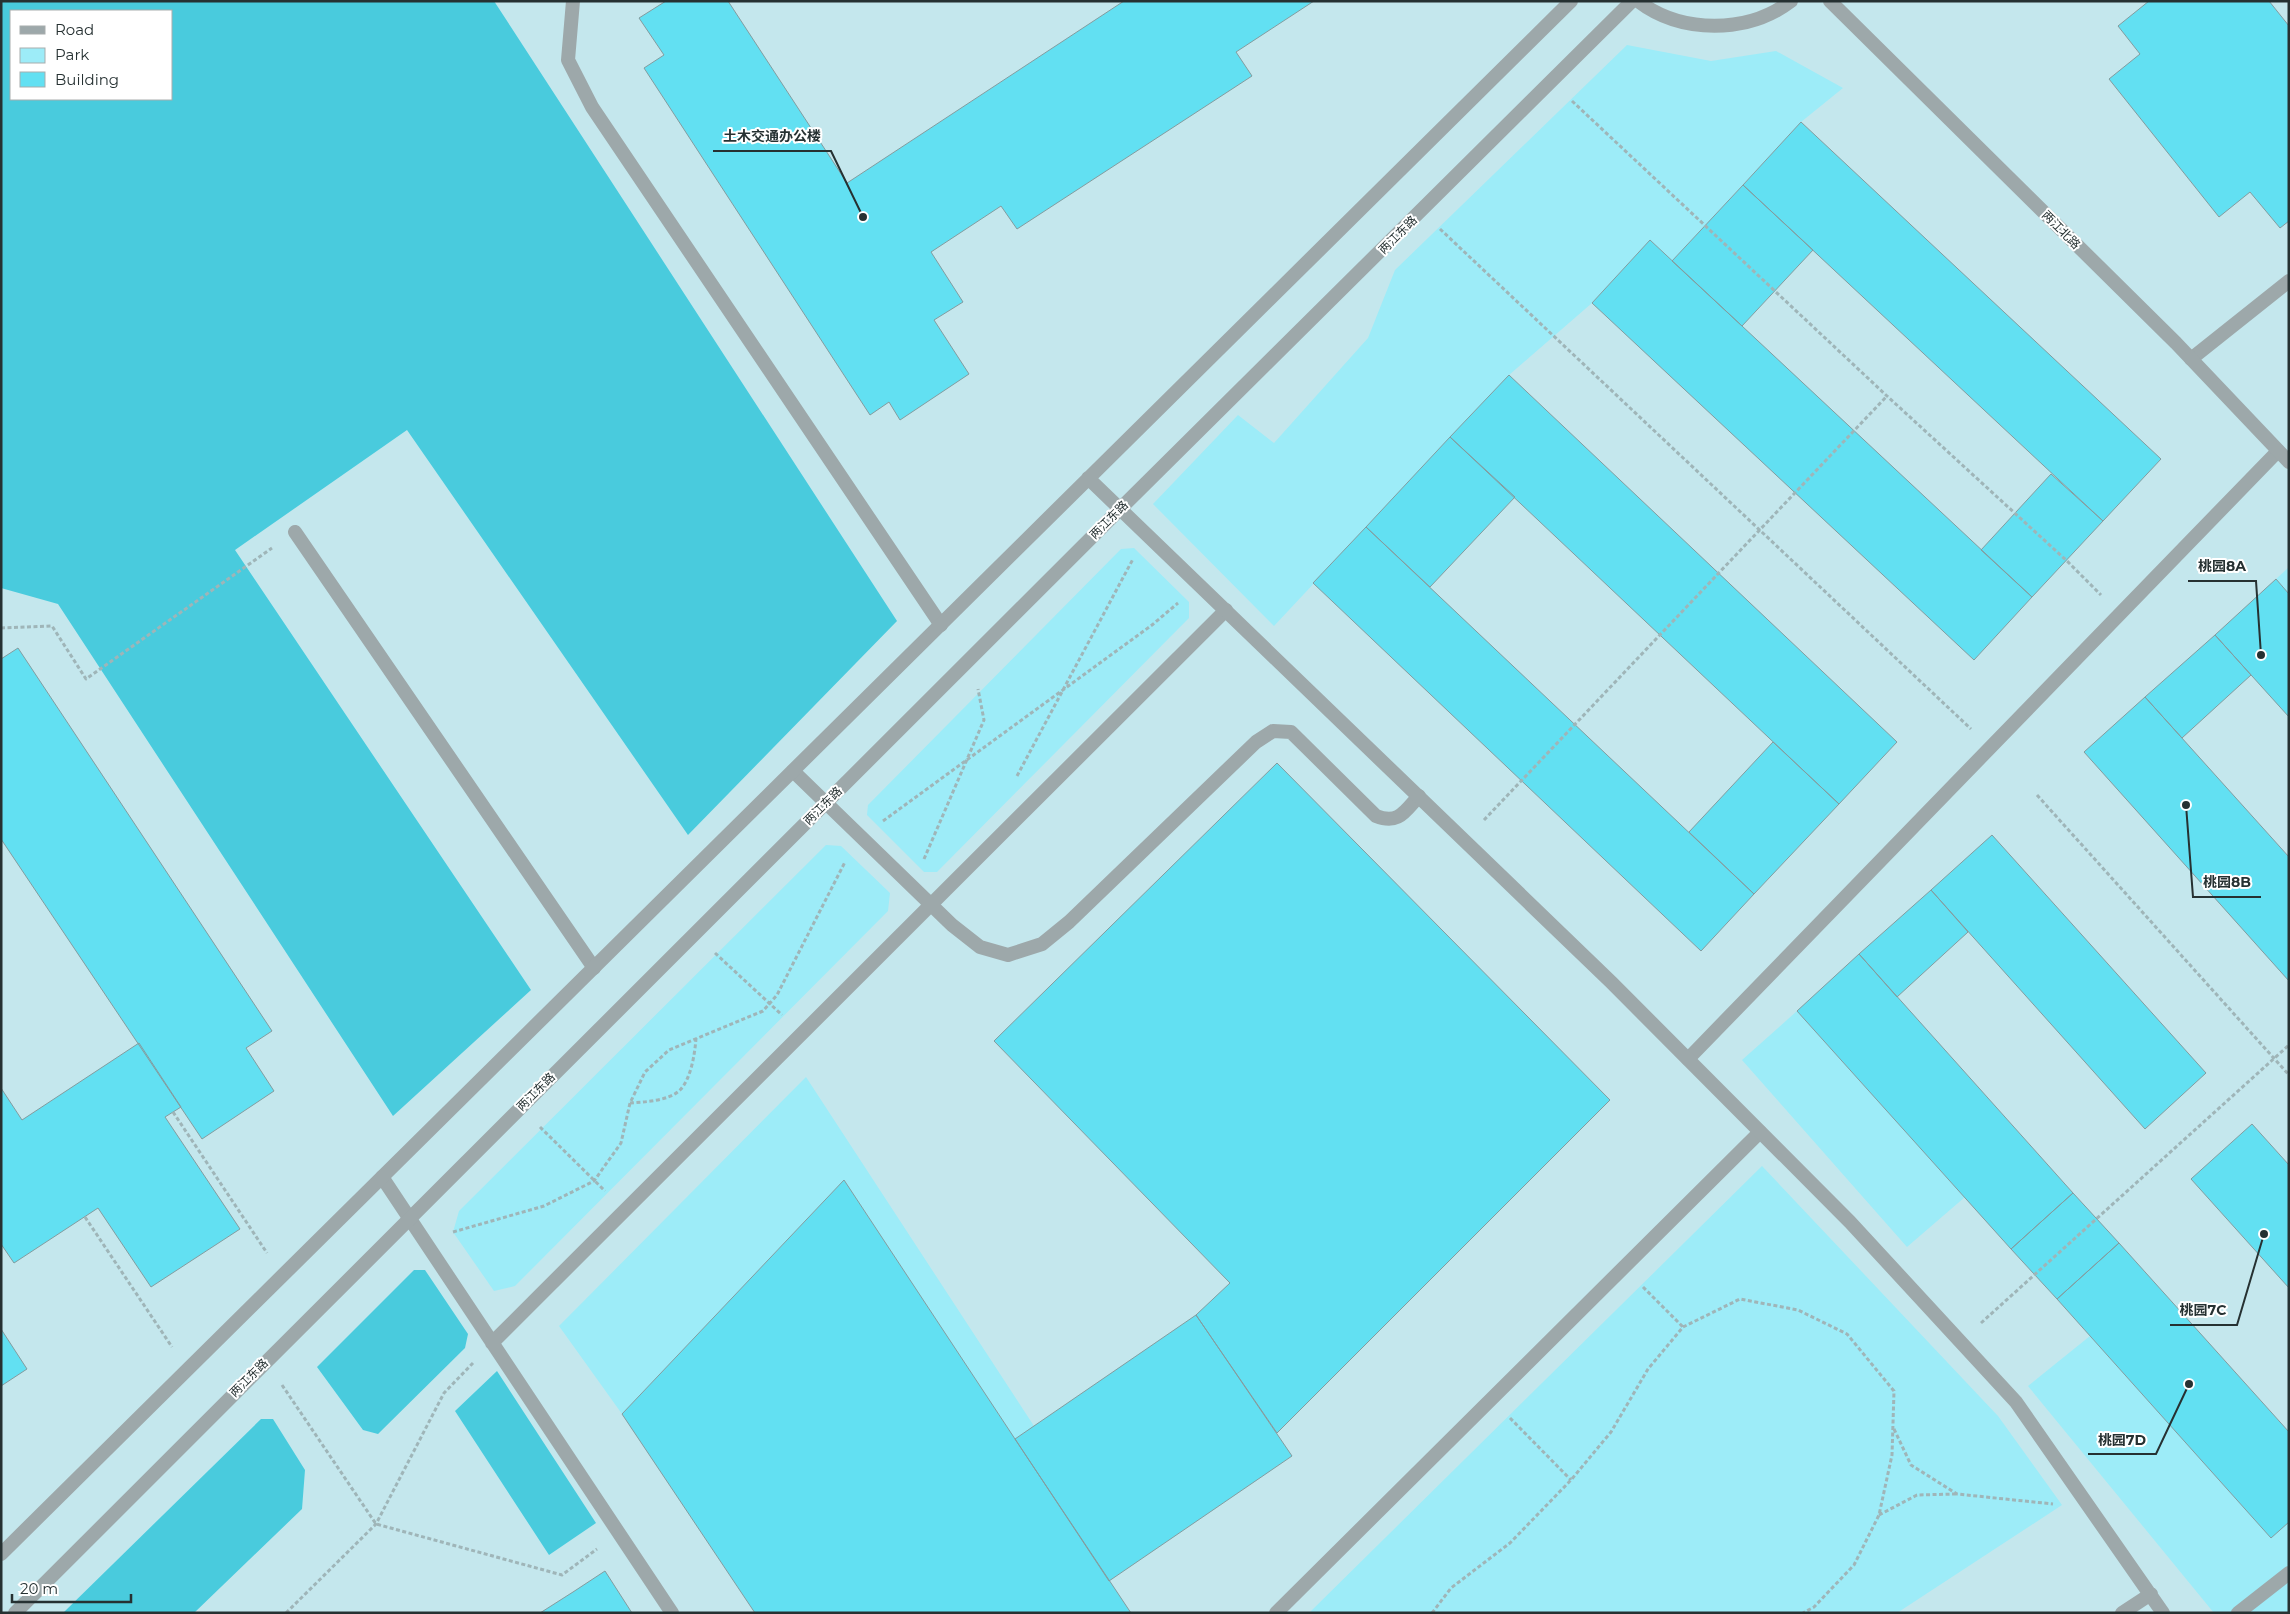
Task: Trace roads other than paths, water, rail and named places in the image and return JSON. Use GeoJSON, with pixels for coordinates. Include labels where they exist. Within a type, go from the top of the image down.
{"type":"FeatureCollection","features":[{"type":"Feature","properties":{"kind":"street"},"geometry":{"type":"LineString","coordinates":[[573,1],[568,60],[592,107],[941,625]]}},
{"type":"Feature","properties":{"kind":"street"},"geometry":{"type":"LineString","coordinates":[[1,1554],[1571,1]]}},
{"type":"Feature","properties":{"kind":"street","name":"两江东路"},"geometry":{"type":"LineString","coordinates":[[15,1613],[266,1360],[1632,1]]}},
{"type":"Feature","properties":{"kind":"street"},"geometry":{"type":"LineString","coordinates":[[1638,1],[1652,12],[1694,25],[1737,25],[1779,11],[1792,1]]}},
{"type":"Feature","properties":{"kind":"street","name":"两江北路"},"geometry":{"type":"LineString","coordinates":[[1830,1],[2191,359],[2289,462]]}},
{"type":"Feature","properties":{"kind":"street"},"geometry":{"type":"LineString","coordinates":[[2191,359],[2289,281]]}},
{"type":"Feature","properties":{"kind":"street"},"geometry":{"type":"LineString","coordinates":[[1688,1059],[1992,748],[2278,451]]}},
{"type":"Feature","properties":{"kind":"street"},"geometry":{"type":"LineString","coordinates":[[1088,478],[1419,796],[1688,1059],[1850,1222],[2016,1402],[2163,1613]]}},
{"type":"Feature","properties":{"kind":"street"},"geometry":{"type":"LineString","coordinates":[[295,532],[594,968]]}},
{"type":"Feature","properties":{"kind":"street"},"geometry":{"type":"LineString","coordinates":[[492,1343],[1226,610]]}},
{"type":"Feature","properties":{"kind":"street"},"geometry":{"type":"LineString","coordinates":[[793,771],[932,905],[980,947],[1008,955],[1042,944],[1069,922],[1256,742],[1273,731],[1291,732],[1376,816],[1386,820],[1399,818],[1419,796]]}},
{"type":"Feature","properties":{"kind":"street"},"geometry":{"type":"LineString","coordinates":[[1276,1613],[1760,1132]]}},
{"type":"Feature","properties":{"kind":"street"},"geometry":{"type":"LineString","coordinates":[[382,1177],[672,1613]]}},
{"type":"Feature","properties":{"kind":"street"},"geometry":{"type":"LineString","coordinates":[[2238,1613],[2289,1574]]}},
{"type":"Feature","properties":{"kind":"street"},"geometry":{"type":"LineString","coordinates":[[2122,1613],[2151,1594]]}},
{"type":"Feature","properties":{"kind":"place","name":"土木交通办公楼"},"geometry":{"type":"Point","coordinates":[863,217]}},
{"type":"Feature","properties":{"kind":"place","name":"桃园8A"},"geometry":{"type":"Point","coordinates":[2261,655]}},
{"type":"Feature","properties":{"kind":"place","name":"桃园8B"},"geometry":{"type":"Point","coordinates":[2186,805]}},
{"type":"Feature","properties":{"kind":"place","name":"桃园7C"},"geometry":{"type":"Point","coordinates":[2264,1234]}},
{"type":"Feature","properties":{"kind":"place","name":"桃园7D"},"geometry":{"type":"Point","coordinates":[2189,1384]}}]}
